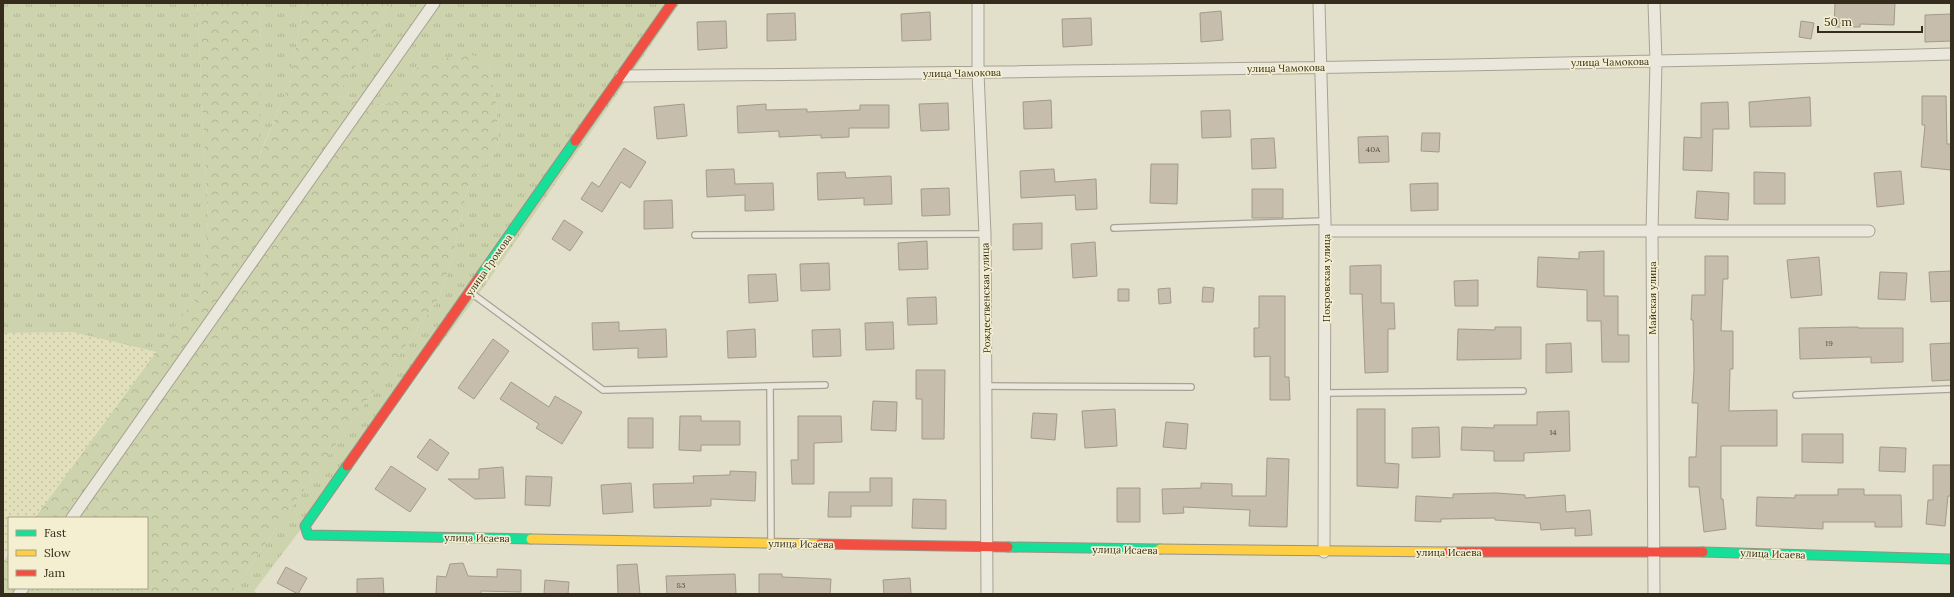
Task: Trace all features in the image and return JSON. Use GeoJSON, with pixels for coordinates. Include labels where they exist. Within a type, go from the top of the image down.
{"type":"FeatureCollection","features":[{"type":"Feature","properties":{"kind":"street"},"geometry":{"type":"LineString","coordinates":[[73,517],[434,3]]}},
{"type":"Feature","properties":{"kind":"street","name":"улица Громова"},"geometry":{"type":"LineString","coordinates":[[305,526],[672,3]]}},
{"type":"Feature","properties":{"kind":"street","name":"Рождественская улица"},"geometry":{"type":"LineString","coordinates":[[978,3],[978,73],[985,234],[987,594]]}},
{"type":"Feature","properties":{"kind":"street","name":"Покровская улица"},"geometry":{"type":"LineString","coordinates":[[1319,3],[1325,226],[1326,393],[1324,552]]}},
{"type":"Feature","properties":{"kind":"street","name":"Майская улица"},"geometry":{"type":"LineString","coordinates":[[1654,3],[1656,62],[1652,230],[1654,594]]}},
{"type":"Feature","properties":{"kind":"street","name":"улица Чамокова"},"geometry":{"type":"LineString","coordinates":[[621,76],[978,73],[1656,62],[1951,54]]}},
{"type":"Feature","properties":{"kind":"street"},"geometry":{"type":"LineString","coordinates":[[1325,226],[1869,231]]}},
{"type":"Feature","properties":{"kind":"street","name":"улица Исаева"},"geometry":{"type":"LineString","coordinates":[[305,526],[308,535],[986,548],[1324,552],[1654,551],[1951,559]]}},
{"type":"Feature","properties":{"kind":"lane"},"geometry":{"type":"LineString","coordinates":[[1114,228],[1325,226]]}},
{"type":"Feature","properties":{"kind":"lane"},"geometry":{"type":"LineString","coordinates":[[696,235],[985,234]]}},
{"type":"Feature","properties":{"kind":"lane"},"geometry":{"type":"LineString","coordinates":[[470,292],[603,390],[825,385]]}},
{"type":"Feature","properties":{"kind":"lane"},"geometry":{"type":"LineString","coordinates":[[770,386],[771,544]]}},
{"type":"Feature","properties":{"kind":"lane"},"geometry":{"type":"LineString","coordinates":[[987,386],[1191,387]]}},
{"type":"Feature","properties":{"kind":"lane"},"geometry":{"type":"LineString","coordinates":[[1796,395],[1951,389]]}},
{"type":"Feature","properties":{"kind":"lane"},"geometry":{"type":"LineString","coordinates":[[1326,393],[1523,391]]}},
{"type":"Feature","properties":{"kind":"green space"},"geometry":{"type":"Polygon","coordinates":[[[3,3],[197,3],[208,218],[203,288],[157,352],[73,332],[3,333],[3,3]]]}},
{"type":"Feature","properties":{"kind":"green space"},"geometry":{"type":"Polygon","coordinates":[[[197,3],[261,3],[259,158],[289,84],[304,3],[391,3],[376,32],[337,96],[391,106],[416,68],[466,52],[489,63],[496,102],[499,149],[469,181],[451,263],[438,300],[230,594],[3,594],[3,562],[8,555],[8,589],[148,589],[148,517],[36,517],[203,288],[208,218],[197,3]]]}},
{"type":"Feature","properties":{"kind":"green space"},"geometry":{"type":"Polygon","coordinates":[[[261,3],[304,3],[289,84],[258,159],[261,3]]]}},
{"type":"Feature","properties":{"kind":"green space"},"geometry":{"type":"Polygon","coordinates":[[[391,3],[680,3],[486,284],[254,591],[258,594],[230,594],[438,300],[451,263],[469,181],[499,149],[496,102],[489,63],[416,68],[391,106],[337,96],[376,32],[391,3]]]}},
{"type":"Feature","properties":{"kind":"green space"},"geometry":{"type":"Polygon","coordinates":[[[73,332],[157,352],[36,517],[8,517],[8,552],[3,552],[3,333],[73,332]]]}},
{"type":"Feature","properties":{"kind":"building"},"geometry":{"type":"Polygon","coordinates":[[[1835,3],[1895,3],[1894,25],[1860,24],[1860,27],[1834,27],[1835,3]]]}},
{"type":"Feature","properties":{"kind":"building"},"geometry":{"type":"Polygon","coordinates":[[[1221,11],[1223,40],[1201,42],[1200,13],[1221,11]]]}},
{"type":"Feature","properties":{"kind":"building"},"geometry":{"type":"Polygon","coordinates":[[[930,12],[931,40],[902,41],[901,14],[930,12]]]}},
{"type":"Feature","properties":{"kind":"building"},"geometry":{"type":"Polygon","coordinates":[[[795,13],[796,40],[767,41],[767,14],[795,13]]]}},
{"type":"Feature","properties":{"kind":"building"},"geometry":{"type":"Polygon","coordinates":[[[1951,14],[1951,41],[1925,42],[1925,15],[1951,14]]]}},
{"type":"Feature","properties":{"kind":"building"},"geometry":{"type":"Polygon","coordinates":[[[1091,18],[1092,45],[1063,47],[1062,19],[1091,18]]]}},
{"type":"Feature","properties":{"kind":"building"},"geometry":{"type":"Polygon","coordinates":[[[726,21],[727,48],[698,50],[697,22],[726,21]]]}},
{"type":"Feature","properties":{"kind":"building"},"geometry":{"type":"Polygon","coordinates":[[[1801,21],[1814,23],[1811,39],[1799,37],[1801,21]]]}},
{"type":"Feature","properties":{"kind":"building"},"geometry":{"type":"Polygon","coordinates":[[[1922,96],[1946,96],[1947,144],[1951,144],[1951,170],[1921,167],[1925,125],[1922,125],[1922,96]]]}},
{"type":"Feature","properties":{"kind":"building"},"geometry":{"type":"Polygon","coordinates":[[[1810,97],[1811,126],[1750,127],[1749,102],[1810,97]]]}},
{"type":"Feature","properties":{"kind":"building"},"geometry":{"type":"Polygon","coordinates":[[[1051,100],[1052,128],[1024,129],[1023,102],[1051,100]]]}},
{"type":"Feature","properties":{"kind":"building"},"geometry":{"type":"Polygon","coordinates":[[[1728,102],[1729,129],[1713,129],[1712,171],[1683,170],[1684,137],[1701,138],[1701,103],[1728,102]]]}},
{"type":"Feature","properties":{"kind":"building"},"geometry":{"type":"Polygon","coordinates":[[[948,103],[949,130],[921,131],[919,104],[948,103]]]}},
{"type":"Feature","properties":{"kind":"building"},"geometry":{"type":"Polygon","coordinates":[[[684,104],[687,136],[657,139],[654,107],[684,104]]]}},
{"type":"Feature","properties":{"kind":"building"},"geometry":{"type":"Polygon","coordinates":[[[766,104],[766,110],[807,109],[807,112],[860,110],[860,105],[889,105],[889,128],[849,128],[849,137],[821,138],[821,135],[779,137],[779,131],[738,133],[737,106],[766,104]]]}},
{"type":"Feature","properties":{"kind":"building"},"geometry":{"type":"Polygon","coordinates":[[[1230,110],[1231,137],[1202,138],[1201,111],[1230,110]]]}},
{"type":"Feature","properties":{"kind":"building"},"geometry":{"type":"Polygon","coordinates":[[[1422,133],[1440,133],[1439,152],[1421,151],[1422,133]]]}},
{"type":"Feature","properties":{"kind":"building"},"geometry":{"type":"Polygon","coordinates":[[[1388,136],[1389,162],[1359,163],[1358,137],[1388,136]]]}},
{"type":"Feature","properties":{"kind":"building"},"geometry":{"type":"Polygon","coordinates":[[[1274,138],[1276,168],[1252,169],[1251,139],[1274,138]]]}},
{"type":"Feature","properties":{"kind":"building"},"geometry":{"type":"Polygon","coordinates":[[[624,148],[646,162],[630,188],[621,182],[602,212],[581,199],[592,182],[599,187],[624,148]]]}},
{"type":"Feature","properties":{"kind":"building"},"geometry":{"type":"Polygon","coordinates":[[[1151,164],[1178,164],[1177,204],[1150,203],[1151,164]]]}},
{"type":"Feature","properties":{"kind":"building"},"geometry":{"type":"Polygon","coordinates":[[[734,169],[735,184],[773,183],[774,210],[745,211],[745,195],[707,197],[706,170],[734,169]]]}},
{"type":"Feature","properties":{"kind":"building"},"geometry":{"type":"Polygon","coordinates":[[[1054,169],[1055,182],[1096,179],[1097,209],[1076,210],[1075,195],[1021,198],[1020,171],[1054,169]]]}},
{"type":"Feature","properties":{"kind":"building"},"geometry":{"type":"Polygon","coordinates":[[[1901,171],[1904,204],[1877,207],[1874,173],[1901,171]]]}},
{"type":"Feature","properties":{"kind":"building"},"geometry":{"type":"Polygon","coordinates":[[[845,172],[846,178],[891,176],[892,204],[864,205],[864,198],[818,200],[817,173],[845,172]]]}},
{"type":"Feature","properties":{"kind":"building"},"geometry":{"type":"Polygon","coordinates":[[[1754,172],[1785,173],[1785,204],[1754,204],[1754,172]]]}},
{"type":"Feature","properties":{"kind":"building"},"geometry":{"type":"Polygon","coordinates":[[[1438,183],[1438,210],[1411,211],[1410,184],[1438,183]]]}},
{"type":"Feature","properties":{"kind":"building"},"geometry":{"type":"Polygon","coordinates":[[[949,188],[950,215],[922,216],[921,189],[949,188]]]}},
{"type":"Feature","properties":{"kind":"building"},"geometry":{"type":"Polygon","coordinates":[[[1252,189],[1283,189],[1283,218],[1252,218],[1252,189]]]}},
{"type":"Feature","properties":{"kind":"building"},"geometry":{"type":"Polygon","coordinates":[[[1697,191],[1729,193],[1728,220],[1695,218],[1697,191]]]}},
{"type":"Feature","properties":{"kind":"building"},"geometry":{"type":"Polygon","coordinates":[[[672,200],[673,228],[644,229],[644,201],[672,200]]]}},
{"type":"Feature","properties":{"kind":"building"},"geometry":{"type":"Polygon","coordinates":[[[564,220],[583,232],[570,251],[552,239],[564,220]]]}},
{"type":"Feature","properties":{"kind":"building"},"geometry":{"type":"Polygon","coordinates":[[[1042,223],[1042,249],[1013,250],[1013,224],[1042,223]]]}},
{"type":"Feature","properties":{"kind":"building"},"geometry":{"type":"Polygon","coordinates":[[[927,241],[928,269],[899,270],[898,243],[927,241]]]}},
{"type":"Feature","properties":{"kind":"building"},"geometry":{"type":"Polygon","coordinates":[[[1095,242],[1097,276],[1073,278],[1071,244],[1095,242]]]}},
{"type":"Feature","properties":{"kind":"building"},"geometry":{"type":"Polygon","coordinates":[[[1604,251],[1604,296],[1618,296],[1618,335],[1629,335],[1629,362],[1602,362],[1601,321],[1587,321],[1587,290],[1537,287],[1538,257],[1579,259],[1579,252],[1604,251]]]}},
{"type":"Feature","properties":{"kind":"building"},"geometry":{"type":"Polygon","coordinates":[[[1705,256],[1728,256],[1728,279],[1723,279],[1721,331],[1733,331],[1733,369],[1730,369],[1729,411],[1777,410],[1777,446],[1721,446],[1721,499],[1723,499],[1726,529],[1704,532],[1699,487],[1689,487],[1689,457],[1696,457],[1698,403],[1692,403],[1694,370],[1693,320],[1691,320],[1692,295],[1705,295],[1705,256]]]}},
{"type":"Feature","properties":{"kind":"building"},"geometry":{"type":"Polygon","coordinates":[[[1819,257],[1822,295],[1791,298],[1787,260],[1819,257]]]}},
{"type":"Feature","properties":{"kind":"building"},"geometry":{"type":"Polygon","coordinates":[[[829,263],[830,290],[801,291],[800,264],[829,263]]]}},
{"type":"Feature","properties":{"kind":"building"},"geometry":{"type":"Polygon","coordinates":[[[1381,265],[1381,303],[1394,303],[1395,329],[1388,329],[1388,372],[1365,373],[1362,294],[1350,294],[1350,266],[1381,265]]]}},
{"type":"Feature","properties":{"kind":"building"},"geometry":{"type":"Polygon","coordinates":[[[1951,271],[1951,301],[1931,302],[1929,272],[1951,271]]]}},
{"type":"Feature","properties":{"kind":"building"},"geometry":{"type":"Polygon","coordinates":[[[1880,272],[1907,273],[1905,300],[1878,299],[1880,272]]]}},
{"type":"Feature","properties":{"kind":"building"},"geometry":{"type":"Polygon","coordinates":[[[776,274],[778,301],[749,303],[748,275],[776,274]]]}},
{"type":"Feature","properties":{"kind":"building"},"geometry":{"type":"Polygon","coordinates":[[[1478,280],[1478,306],[1455,306],[1454,281],[1478,280]]]}},
{"type":"Feature","properties":{"kind":"building"},"geometry":{"type":"Polygon","coordinates":[[[1203,287],[1214,288],[1213,302],[1202,302],[1203,287]]]}},
{"type":"Feature","properties":{"kind":"building"},"geometry":{"type":"Polygon","coordinates":[[[1170,288],[1171,303],[1159,304],[1158,289],[1170,288]]]}},
{"type":"Feature","properties":{"kind":"building"},"geometry":{"type":"Polygon","coordinates":[[[1118,289],[1129,289],[1129,301],[1118,301],[1118,289]]]}},
{"type":"Feature","properties":{"kind":"building"},"geometry":{"type":"Polygon","coordinates":[[[1259,296],[1285,296],[1285,377],[1289,377],[1290,400],[1270,400],[1270,356],[1254,357],[1254,328],[1259,328],[1259,296]]]}},
{"type":"Feature","properties":{"kind":"building"},"geometry":{"type":"Polygon","coordinates":[[[936,297],[937,324],[908,325],[907,298],[936,297]]]}},
{"type":"Feature","properties":{"kind":"building"},"geometry":{"type":"Polygon","coordinates":[[[619,322],[619,331],[666,329],[667,357],[638,358],[638,348],[593,350],[592,323],[619,322]]]}},
{"type":"Feature","properties":{"kind":"building"},"geometry":{"type":"Polygon","coordinates":[[[893,322],[894,349],[866,350],[865,323],[893,322]]]}},
{"type":"Feature","properties":{"kind":"building"},"geometry":{"type":"Polygon","coordinates":[[[1495,327],[1521,327],[1521,359],[1457,360],[1458,329],[1495,330],[1495,327]]]}},
{"type":"Feature","properties":{"kind":"building"},"geometry":{"type":"Polygon","coordinates":[[[1799,328],[1903,328],[1903,362],[1871,363],[1871,357],[1800,359],[1799,328]]]}},
{"type":"Feature","properties":{"kind":"building"},"geometry":{"type":"Polygon","coordinates":[[[755,329],[756,357],[728,358],[727,331],[755,329]]]}},
{"type":"Feature","properties":{"kind":"building"},"geometry":{"type":"Polygon","coordinates":[[[840,329],[841,356],[813,357],[812,330],[840,329]]]}},
{"type":"Feature","properties":{"kind":"building"},"geometry":{"type":"Polygon","coordinates":[[[493,339],[509,351],[474,399],[458,388],[493,339]]]}},
{"type":"Feature","properties":{"kind":"building"},"geometry":{"type":"Polygon","coordinates":[[[1571,343],[1572,372],[1546,373],[1546,344],[1571,343]]]}},
{"type":"Feature","properties":{"kind":"building"},"geometry":{"type":"Polygon","coordinates":[[[1951,343],[1951,380],[1932,381],[1930,344],[1951,343]]]}},
{"type":"Feature","properties":{"kind":"building"},"geometry":{"type":"Polygon","coordinates":[[[916,370],[945,370],[944,439],[922,439],[922,399],[916,399],[916,370]]]}},
{"type":"Feature","properties":{"kind":"building"},"geometry":{"type":"Polygon","coordinates":[[[511,382],[549,407],[555,396],[582,412],[562,444],[536,428],[539,424],[500,399],[511,382]]]}},
{"type":"Feature","properties":{"kind":"building"},"geometry":{"type":"Polygon","coordinates":[[[873,401],[897,402],[896,431],[871,430],[873,401]]]}},
{"type":"Feature","properties":{"kind":"building"},"geometry":{"type":"Polygon","coordinates":[[[1115,409],[1117,446],[1085,448],[1082,411],[1115,409]]]}},
{"type":"Feature","properties":{"kind":"building"},"geometry":{"type":"Polygon","coordinates":[[[1357,409],[1385,409],[1385,463],[1399,464],[1398,488],[1357,486],[1357,409]]]}},
{"type":"Feature","properties":{"kind":"building"},"geometry":{"type":"Polygon","coordinates":[[[1569,411],[1570,451],[1524,453],[1524,461],[1494,461],[1494,451],[1461,450],[1462,427],[1494,428],[1494,425],[1537,425],[1537,412],[1569,411]]]}},
{"type":"Feature","properties":{"kind":"building"},"geometry":{"type":"Polygon","coordinates":[[[1033,413],[1057,414],[1055,440],[1031,438],[1033,413]]]}},
{"type":"Feature","properties":{"kind":"building"},"geometry":{"type":"Polygon","coordinates":[[[680,416],[701,416],[701,421],[740,421],[740,445],[701,445],[701,451],[679,450],[680,416]]]}},
{"type":"Feature","properties":{"kind":"building"},"geometry":{"type":"Polygon","coordinates":[[[798,416],[841,416],[842,442],[814,443],[814,484],[792,484],[791,460],[798,460],[798,416]]]}},
{"type":"Feature","properties":{"kind":"building"},"geometry":{"type":"Polygon","coordinates":[[[628,418],[653,418],[653,448],[628,448],[628,418]]]}},
{"type":"Feature","properties":{"kind":"building"},"geometry":{"type":"Polygon","coordinates":[[[1166,422],[1188,424],[1186,449],[1163,447],[1166,422]]]}},
{"type":"Feature","properties":{"kind":"building"},"geometry":{"type":"Polygon","coordinates":[[[1439,427],[1440,457],[1412,458],[1412,428],[1439,427]]]}},
{"type":"Feature","properties":{"kind":"building"},"geometry":{"type":"Polygon","coordinates":[[[1802,434],[1843,434],[1843,463],[1802,462],[1802,434]]]}},
{"type":"Feature","properties":{"kind":"building"},"geometry":{"type":"Polygon","coordinates":[[[430,439],[449,453],[437,471],[417,457],[430,439]]]}},
{"type":"Feature","properties":{"kind":"building"},"geometry":{"type":"Polygon","coordinates":[[[1880,447],[1906,448],[1905,472],[1879,471],[1880,447]]]}},
{"type":"Feature","properties":{"kind":"building"},"geometry":{"type":"Polygon","coordinates":[[[1267,458],[1289,459],[1287,527],[1249,526],[1250,510],[1183,507],[1184,513],[1163,514],[1162,489],[1201,488],[1201,483],[1232,484],[1232,496],[1266,496],[1267,458]]]}},
{"type":"Feature","properties":{"kind":"building"},"geometry":{"type":"Polygon","coordinates":[[[1933,465],[1951,465],[1951,496],[1948,496],[1945,526],[1926,524],[1928,500],[1933,500],[1933,465]]]}},
{"type":"Feature","properties":{"kind":"building"},"geometry":{"type":"Polygon","coordinates":[[[391,466],[426,489],[410,512],[375,489],[391,466]]]}},
{"type":"Feature","properties":{"kind":"building"},"geometry":{"type":"Polygon","coordinates":[[[503,467],[505,498],[475,499],[448,479],[479,479],[479,469],[503,467]]]}},
{"type":"Feature","properties":{"kind":"building"},"geometry":{"type":"Polygon","coordinates":[[[730,471],[756,472],[755,501],[711,499],[711,506],[654,508],[653,484],[694,483],[693,476],[730,475],[730,471]]]}},
{"type":"Feature","properties":{"kind":"building"},"geometry":{"type":"Polygon","coordinates":[[[526,476],[552,477],[550,506],[525,505],[526,476]]]}},
{"type":"Feature","properties":{"kind":"building"},"geometry":{"type":"Polygon","coordinates":[[[870,478],[892,478],[892,506],[851,506],[851,517],[828,517],[829,492],[870,492],[870,478]]]}},
{"type":"Feature","properties":{"kind":"building"},"geometry":{"type":"Polygon","coordinates":[[[631,483],[633,512],[603,514],[601,485],[631,483]]]}},
{"type":"Feature","properties":{"kind":"building"},"geometry":{"type":"Polygon","coordinates":[[[1117,488],[1140,488],[1140,522],[1117,522],[1117,488]]]}},
{"type":"Feature","properties":{"kind":"building"},"geometry":{"type":"Polygon","coordinates":[[[1838,489],[1864,489],[1864,495],[1901,495],[1902,527],[1875,527],[1875,522],[1823,522],[1823,529],[1756,526],[1757,497],[1795,498],[1795,495],[1838,495],[1838,489]]]}},
{"type":"Feature","properties":{"kind":"building"},"geometry":{"type":"Polygon","coordinates":[[[1496,493],[1525,495],[1525,498],[1565,495],[1566,512],[1590,510],[1592,535],[1575,536],[1575,528],[1541,530],[1540,523],[1495,520],[1495,518],[1441,519],[1441,522],[1415,521],[1416,496],[1453,498],[1453,494],[1496,493]]]}},
{"type":"Feature","properties":{"kind":"building"},"geometry":{"type":"Polygon","coordinates":[[[913,499],[946,500],[946,529],[912,528],[913,499]]]}},
{"type":"Feature","properties":{"kind":"building"},"geometry":{"type":"Polygon","coordinates":[[[463,563],[468,576],[497,577],[497,569],[521,570],[521,592],[481,591],[481,594],[436,594],[437,576],[446,577],[450,564],[463,563]]]}},
{"type":"Feature","properties":{"kind":"building"},"geometry":{"type":"Polygon","coordinates":[[[637,564],[640,594],[618,594],[617,565],[637,564]]]}},
{"type":"Feature","properties":{"kind":"building"},"geometry":{"type":"Polygon","coordinates":[[[286,567],[307,578],[298,594],[277,583],[286,567]]]}},
{"type":"Feature","properties":{"kind":"building"},"geometry":{"type":"Polygon","coordinates":[[[735,574],[736,594],[667,594],[666,576],[735,574]]]}},
{"type":"Feature","properties":{"kind":"building"},"geometry":{"type":"Polygon","coordinates":[[[759,574],[782,574],[782,577],[831,579],[830,594],[759,594],[759,574]]]}},
{"type":"Feature","properties":{"kind":"building"},"geometry":{"type":"Polygon","coordinates":[[[383,578],[384,594],[357,594],[357,579],[383,578]]]}},
{"type":"Feature","properties":{"kind":"building"},"geometry":{"type":"Polygon","coordinates":[[[910,578],[911,594],[884,594],[883,580],[910,578]]]}},
{"type":"Feature","properties":{"kind":"building"},"geometry":{"type":"Polygon","coordinates":[[[545,580],[569,582],[568,594],[544,594],[545,580]]]}},
{"type":"Feature","properties":{"kind":"traffic: fast"},"geometry":{"type":"LineString","coordinates":[[479,278],[575,141]]}},
{"type":"Feature","properties":{"kind":"traffic: fast"},"geometry":{"type":"LineString","coordinates":[[347,466],[305,526],[308,535],[531,539]]}},
{"type":"Feature","properties":{"kind":"traffic: fast"},"geometry":{"type":"LineString","coordinates":[[1008,547],[1160,549]]}},
{"type":"Feature","properties":{"kind":"traffic: fast"},"geometry":{"type":"LineString","coordinates":[[1703,552],[1951,559]]}},
{"type":"Feature","properties":{"kind":"traffic: slow"},"geometry":{"type":"LineString","coordinates":[[531,539],[820,544]]}},
{"type":"Feature","properties":{"kind":"traffic: slow"},"geometry":{"type":"LineString","coordinates":[[1160,549],[1448,552]]}},
{"type":"Feature","properties":{"kind":"traffic: jam"},"geometry":{"type":"LineString","coordinates":[[575,141],[672,3]]}},
{"type":"Feature","properties":{"kind":"traffic: jam"},"geometry":{"type":"LineString","coordinates":[[347,466],[479,278]]}},
{"type":"Feature","properties":{"kind":"traffic: jam"},"geometry":{"type":"LineString","coordinates":[[820,544],[1008,547]]}},
{"type":"Feature","properties":{"kind":"traffic: jam"},"geometry":{"type":"LineString","coordinates":[[1448,552],[1703,552]]}}]}
